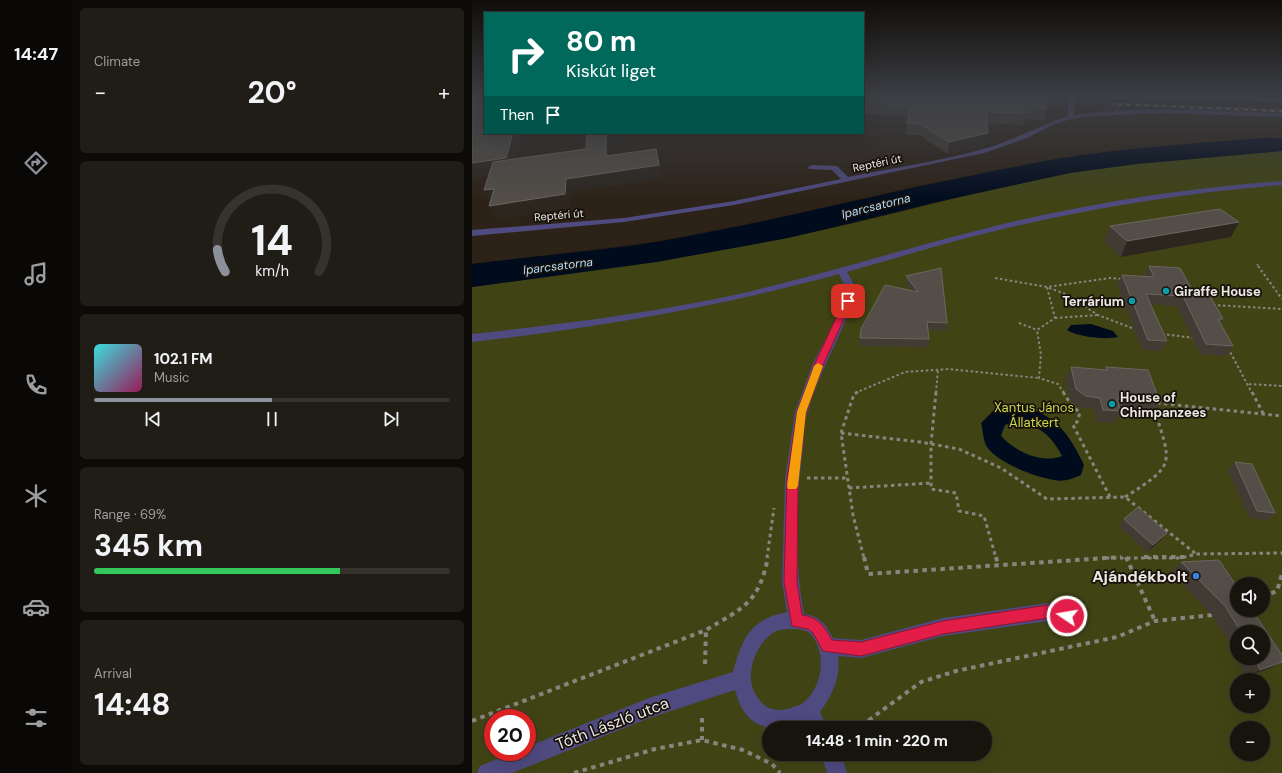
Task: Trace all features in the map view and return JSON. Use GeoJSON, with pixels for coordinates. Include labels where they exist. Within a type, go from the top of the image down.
{"type":"FeatureCollection","features":[{"type":"Feature","properties":{"kind":"street","name":"Reptéri út"},"geometry":{"type":"LineString","coordinates":[[472,233],[561,226],[661,215],[734,203],[982,152],[1004,145],[1037,131]]}},
{"type":"Feature","properties":{"kind":"street"},"geometry":{"type":"LineString","coordinates":[[812,167],[834,168],[846,180]]}},
{"type":"Feature","properties":{"kind":"street"},"geometry":{"type":"LineString","coordinates":[[472,338],[543,331],[646,314],[750,293],[1026,221],[1092,207],[1217,189],[1282,183]]}},
{"type":"Feature","properties":{"kind":"street"},"geometry":{"type":"LineString","coordinates":[[797,621],[790,582],[792,479],[801,412],[819,363],[844,312],[852,290],[841,270]]}},
{"type":"Feature","properties":{"kind":"street"},"geometry":{"type":"LineString","coordinates":[[828,646],[861,649],[943,627],[1048,612],[1067,616]]}},
{"type":"Feature","properties":{"kind":"street"},"geometry":{"type":"LineString","coordinates":[[788,620],[810,623],[818,629],[828,646],[831,669],[813,720],[781,720],[763,717],[750,704],[740,679],[748,650],[758,634],[774,623],[788,620]]}},
{"type":"Feature","properties":{"kind":"street","name":"Tóth László utca"},"geometry":{"type":"LineString","coordinates":[[487,773],[649,708],[740,679]]}},
{"type":"Feature","properties":{"kind":"street"},"geometry":{"type":"LineString","coordinates":[[833,761],[837,773]]}},
{"type":"Feature","properties":{"kind":"path"},"geometry":{"type":"LineString","coordinates":[[1257,264],[1282,299]]}},
{"type":"Feature","properties":{"kind":"path"},"geometry":{"type":"LineString","coordinates":[[995,278],[1047,287],[1065,294],[1098,315],[1138,330]]}},
{"type":"Feature","properties":{"kind":"path"},"geometry":{"type":"LineString","coordinates":[[1047,287],[1110,278],[1130,280]]}},
{"type":"Feature","properties":{"kind":"path"},"geometry":{"type":"LineString","coordinates":[[1047,287],[1056,318]]}},
{"type":"Feature","properties":{"kind":"path"},"geometry":{"type":"LineString","coordinates":[[1207,305],[1282,309]]}},
{"type":"Feature","properties":{"kind":"path"},"geometry":{"type":"LineString","coordinates":[[1037,330],[1056,318],[1098,315]]}},
{"type":"Feature","properties":{"kind":"path"},"geometry":{"type":"LineString","coordinates":[[1019,323],[1037,330]]}},
{"type":"Feature","properties":{"kind":"path"},"geometry":{"type":"LineString","coordinates":[[1037,330],[1041,355],[1039,378]]}},
{"type":"Feature","properties":{"kind":"path"},"geometry":{"type":"LineString","coordinates":[[1160,334],[1196,338]]}},
{"type":"Feature","properties":{"kind":"path"},"geometry":{"type":"LineString","coordinates":[[1226,344],[1264,415]]}},
{"type":"Feature","properties":{"kind":"path"},"geometry":{"type":"LineString","coordinates":[[1110,497],[1073,425],[1077,422],[1080,413],[1070,403],[1058,384],[1039,378],[948,369],[906,372],[854,394],[841,433],[853,515],[868,574],[1126,557],[1181,558],[1196,554],[1282,553]]}},
{"type":"Feature","properties":{"kind":"path"},"geometry":{"type":"LineString","coordinates":[[938,370],[931,444],[931,489],[956,492],[959,511],[984,516],[998,565]]}},
{"type":"Feature","properties":{"kind":"path"},"geometry":{"type":"LineString","coordinates":[[1248,384],[1282,386]]}},
{"type":"Feature","properties":{"kind":"path"},"geometry":{"type":"LineString","coordinates":[[841,433],[959,449],[1001,468],[1047,499],[1125,497],[1160,474],[1166,462],[1165,445],[1152,402],[1282,416]]}},
{"type":"Feature","properties":{"kind":"path"},"geometry":{"type":"LineString","coordinates":[[792,479],[848,478]]}},
{"type":"Feature","properties":{"kind":"path"},"geometry":{"type":"LineString","coordinates":[[849,488],[932,483]]}},
{"type":"Feature","properties":{"kind":"path"},"geometry":{"type":"LineString","coordinates":[[1125,497],[1196,554]]}},
{"type":"Feature","properties":{"kind":"path"},"geometry":{"type":"LineString","coordinates":[[472,721],[706,630],[730,616],[754,597],[763,577],[775,502]]}},
{"type":"Feature","properties":{"kind":"path"},"geometry":{"type":"LineString","coordinates":[[1126,557],[1155,621]]}},
{"type":"Feature","properties":{"kind":"path"},"geometry":{"type":"LineString","coordinates":[[1270,594],[1277,591],[1282,574]]}},
{"type":"Feature","properties":{"kind":"path"},"geometry":{"type":"LineString","coordinates":[[868,721],[921,682],[956,671],[1117,637],[1155,621],[1212,615]]}},
{"type":"Feature","properties":{"kind":"path"},"geometry":{"type":"LineString","coordinates":[[704,664],[706,630]]}},
{"type":"Feature","properties":{"kind":"path"},"geometry":{"type":"LineString","coordinates":[[702,718],[702,740]]}},
{"type":"Feature","properties":{"kind":"path"},"geometry":{"type":"LineString","coordinates":[[574,773],[655,749],[702,740],[743,750],[772,764],[780,773]]}},
{"type":"Feature","properties":{"kind":"shaded area"},"geometry":{"type":"Polygon","coordinates":[[[472,131],[484,131],[484,134],[864,134],[864,131],[1282,131],[1282,138],[1262,138],[1121,150],[1051,160],[917,186],[773,219],[654,242],[472,264],[472,131]]]}},
{"type":"Feature","properties":{"kind":"green space","name":"Xantus János Állatkert"},"geometry":{"type":"Polygon","coordinates":[[[1282,151],[1282,773],[472,773],[472,287],[629,265],[747,246],[1068,173],[1121,165],[1282,151]]]}},
{"type":"Feature","properties":{"kind":"water","name":"Iparcsatorna"},"geometry":{"type":"Polygon","coordinates":[[[1262,138],[1282,138],[1282,151],[1137,164],[1070,173],[937,202],[788,238],[657,262],[472,287],[472,264],[610,249],[656,242],[755,223],[1001,169],[1050,160],[1129,149],[1262,138]]]}},
{"type":"Feature","properties":{"kind":"water"},"geometry":{"type":"Polygon","coordinates":[[[1091,324],[1113,331],[1118,337],[1092,337],[1067,330],[1071,325],[1091,324]]]}},
{"type":"Feature","properties":{"kind":"water"},"geometry":{"type":"Polygon","coordinates":[[[1006,405],[1034,410],[1045,415],[1063,430],[1070,440],[1084,465],[1081,475],[1061,481],[1037,476],[1008,464],[992,453],[986,445],[981,423],[993,411],[1006,405]],[[1014,422],[1005,425],[1001,436],[1014,447],[1029,455],[1046,458],[1062,456],[1054,442],[1043,432],[1030,425],[1014,422]]]}},
{"type":"Feature","properties":{"kind":"building"},"geometry":{"type":"Polygon","coordinates":[[[472,131],[484,131],[484,134],[513,134],[506,158],[472,163],[472,131]]]}},
{"type":"Feature","properties":{"kind":"building"},"geometry":{"type":"Polygon","coordinates":[[[931,131],[988,131],[988,133],[949,142],[931,131]]]}},
{"type":"Feature","properties":{"kind":"building"},"geometry":{"type":"Polygon","coordinates":[[[587,134],[606,134],[606,156],[656,149],[659,165],[566,179],[565,194],[489,206],[494,189],[484,190],[493,162],[586,149],[587,134]]]}},
{"type":"Feature","properties":{"kind":"building"},"geometry":{"type":"Polygon","coordinates":[[[1220,209],[1239,222],[1127,241],[1110,226],[1220,209]]]}},
{"type":"Feature","properties":{"kind":"building"},"geometry":{"type":"Polygon","coordinates":[[[1149,266],[1180,268],[1195,295],[1210,296],[1223,319],[1218,319],[1233,346],[1206,344],[1183,296],[1146,294],[1167,341],[1148,340],[1122,275],[1154,277],[1149,266]]]}},
{"type":"Feature","properties":{"kind":"building"},"geometry":{"type":"Polygon","coordinates":[[[941,268],[947,323],[927,322],[929,339],[860,338],[861,329],[885,285],[918,292],[906,276],[941,268]]]}},
{"type":"Feature","properties":{"kind":"building"},"geometry":{"type":"Polygon","coordinates":[[[1071,367],[1107,370],[1106,367],[1148,370],[1160,402],[1117,399],[1121,411],[1103,410],[1100,398],[1086,396],[1076,389],[1071,367]]]}},
{"type":"Feature","properties":{"kind":"building"},"geometry":{"type":"Polygon","coordinates":[[[1235,462],[1252,464],[1275,513],[1257,511],[1235,462]]]}},
{"type":"Feature","properties":{"kind":"building"},"geometry":{"type":"Polygon","coordinates":[[[1138,507],[1167,533],[1153,545],[1124,519],[1138,507]]]}},
{"type":"Feature","properties":{"kind":"building"},"geometry":{"type":"Polygon","coordinates":[[[1219,560],[1230,577],[1230,614],[1225,606],[1181,562],[1219,560]]]}},
{"type":"Feature","properties":{"kind":"building"},"geometry":{"type":"Polygon","coordinates":[[[1232,617],[1257,617],[1262,625],[1237,625],[1232,617]]]}},
{"type":"Feature","properties":{"kind":"building"},"geometry":{"type":"Polygon","coordinates":[[[1270,637],[1282,655],[1282,662],[1260,670],[1258,665],[1270,665],[1270,637]]]}},
{"type":"Feature","properties":{"kind":"slow traffic"},"geometry":{"type":"LineString","coordinates":[[792,486],[801,412],[818,366]]}},
{"type":"Feature","properties":{"kind":"place","name":"Giraffe House"},"geometry":{"type":"Point","coordinates":[1166,291]}},
{"type":"Feature","properties":{"kind":"place","name":"Terrárium"},"geometry":{"type":"Point","coordinates":[1132,301]}},
{"type":"Feature","properties":{"kind":"place","name":"House of Chimpanzees"},"geometry":{"type":"Point","coordinates":[1112,404]}},
{"type":"Feature","properties":{"kind":"place","name":"Ajándékbolt"},"geometry":{"type":"Point","coordinates":[1196,576]}},
{"type":"Feature","properties":{"kind":"route"},"geometry":{"type":"LineString","coordinates":[[848,301],[819,363],[801,412],[792,479],[790,582],[797,621],[810,623],[818,629],[828,646],[861,649],[943,627],[1048,612],[1067,616]]}}]}
